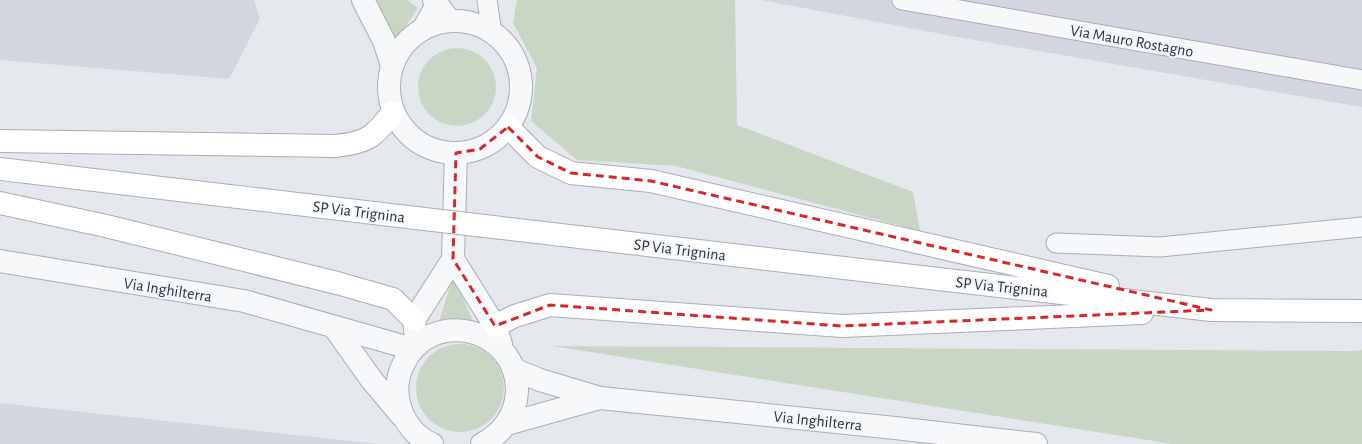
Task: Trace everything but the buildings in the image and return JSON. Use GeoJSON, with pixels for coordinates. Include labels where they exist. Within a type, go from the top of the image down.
{"type":"FeatureCollection","features":[{"type":"Feature","properties":{"kind":"main road"},"geometry":{"type":"LineString","coordinates":[[0,141],[351,145],[366,140],[380,130],[394,112]]}},
{"type":"Feature","properties":{"kind":"main road"},"geometry":{"type":"LineString","coordinates":[[508,126],[538,156],[571,173],[651,181],[1211,310]]}},
{"type":"Feature","properties":{"kind":"main road","name":"SP Via Trignina"},"geometry":{"type":"LineString","coordinates":[[0,169],[1211,310],[1362,311]]}},
{"type":"Feature","properties":{"kind":"main road"},"geometry":{"type":"LineString","coordinates":[[0,203],[106,226],[337,283],[393,299],[414,320]]}},
{"type":"Feature","properties":{"kind":"main road"},"geometry":{"type":"LineString","coordinates":[[495,326],[515,316],[550,305],[842,326],[1211,310]]}},
{"type":"Feature","properties":{"kind":"street"},"geometry":{"type":"LineString","coordinates":[[363,0],[384,41],[392,66]]}},
{"type":"Feature","properties":{"kind":"street"},"geometry":{"type":"LineString","coordinates":[[487,0],[492,33]]}},
{"type":"Feature","properties":{"kind":"street","name":"Via Mauro Rostagno"},"geometry":{"type":"LineString","coordinates":[[902,0],[1362,80]]}},
{"type":"Feature","properties":{"kind":"street"},"geometry":{"type":"LineString","coordinates":[[421,30],[437,1],[450,21]]}},
{"type":"Feature","properties":{"kind":"street"},"geometry":{"type":"LineString","coordinates":[[450,21],[461,21],[482,27],[492,33],[502,41],[510,51],[520,76],[521,89],[519,102],[515,115],[508,126],[491,143],[480,149],[468,152],[443,152],[430,149],[418,143],[400,124],[390,101],[389,89],[392,66],[403,46],[411,37],[421,30],[450,21]]}},
{"type":"Feature","properties":{"kind":"street"},"geometry":{"type":"LineString","coordinates":[[415,347],[414,320],[453,259],[456,153]]}},
{"type":"Feature","properties":{"kind":"street"},"geometry":{"type":"LineString","coordinates":[[1056,243],[1160,247],[1362,227]]}},
{"type":"Feature","properties":{"kind":"street"},"geometry":{"type":"LineString","coordinates":[[453,259],[495,326],[509,362],[517,391],[516,403],[507,424],[499,433],[486,443]]}},
{"type":"Feature","properties":{"kind":"street","name":"Via Inghilterra"},"geometry":{"type":"LineString","coordinates":[[0,262],[244,301],[334,327],[415,347]]}},
{"type":"Feature","properties":{"kind":"street"},"geometry":{"type":"LineString","coordinates":[[334,327],[371,379],[417,433],[431,444]]}},
{"type":"Feature","properties":{"kind":"street"},"geometry":{"type":"LineString","coordinates":[[406,420],[400,409],[398,396],[397,384],[400,371],[405,360],[415,347],[427,338],[451,330],[463,330],[475,333],[487,338],[497,345],[509,362]]}},
{"type":"Feature","properties":{"kind":"street","name":"Via Inghilterra"},"geometry":{"type":"LineString","coordinates":[[509,362],[540,380],[600,398],[1036,444]]}},
{"type":"Feature","properties":{"kind":"street","name":"Via Inghilterra"},"geometry":{"type":"LineString","coordinates":[[507,424],[600,398]]}},
{"type":"Feature","properties":{"kind":"highlighted area"},"geometry":{"type":"Polygon","coordinates":[[[508,127],[538,157],[571,173],[651,181],[1211,310],[842,326],[550,305],[495,326],[453,259],[456,153],[480,149],[508,127]]]}},
{"type":"Feature","properties":{"kind":"shaded area"},"geometry":{"type":"Polygon","coordinates":[[[0,0],[254,0],[260,19],[229,79],[0,60],[0,0]]]}},
{"type":"Feature","properties":{"kind":"shaded area"},"geometry":{"type":"Polygon","coordinates":[[[761,0],[1362,0],[1362,107],[952,36],[761,0]]]}},
{"type":"Feature","properties":{"kind":"shaded area"},"geometry":{"type":"Polygon","coordinates":[[[0,403],[378,444],[0,444],[0,403]]]}},
{"type":"Feature","properties":{"kind":"green space"},"geometry":{"type":"Polygon","coordinates":[[[373,0],[407,0],[418,8],[393,46],[373,0]]]}},
{"type":"Feature","properties":{"kind":"green space"},"geometry":{"type":"Polygon","coordinates":[[[517,0],[735,0],[737,125],[913,192],[920,231],[676,166],[577,160],[531,121],[537,68],[513,23],[517,0]]]}},
{"type":"Feature","properties":{"kind":"green space"},"geometry":{"type":"Polygon","coordinates":[[[457,48],[472,51],[484,60],[493,72],[496,87],[493,102],[484,114],[472,123],[457,126],[442,123],[430,114],[421,102],[418,87],[421,72],[430,60],[442,51],[457,48]]]}},
{"type":"Feature","properties":{"kind":"green space"},"geometry":{"type":"Polygon","coordinates":[[[453,276],[473,321],[439,322],[453,276]]]}},
{"type":"Feature","properties":{"kind":"green space"},"geometry":{"type":"Polygon","coordinates":[[[460,344],[477,347],[491,357],[501,371],[504,388],[501,405],[491,419],[477,429],[460,432],[443,429],[429,419],[419,405],[416,388],[419,371],[429,357],[443,347],[460,344]]]}},
{"type":"Feature","properties":{"kind":"green space"},"geometry":{"type":"Polygon","coordinates":[[[552,346],[1362,350],[1362,444],[1173,444],[552,346]]]}}]}
